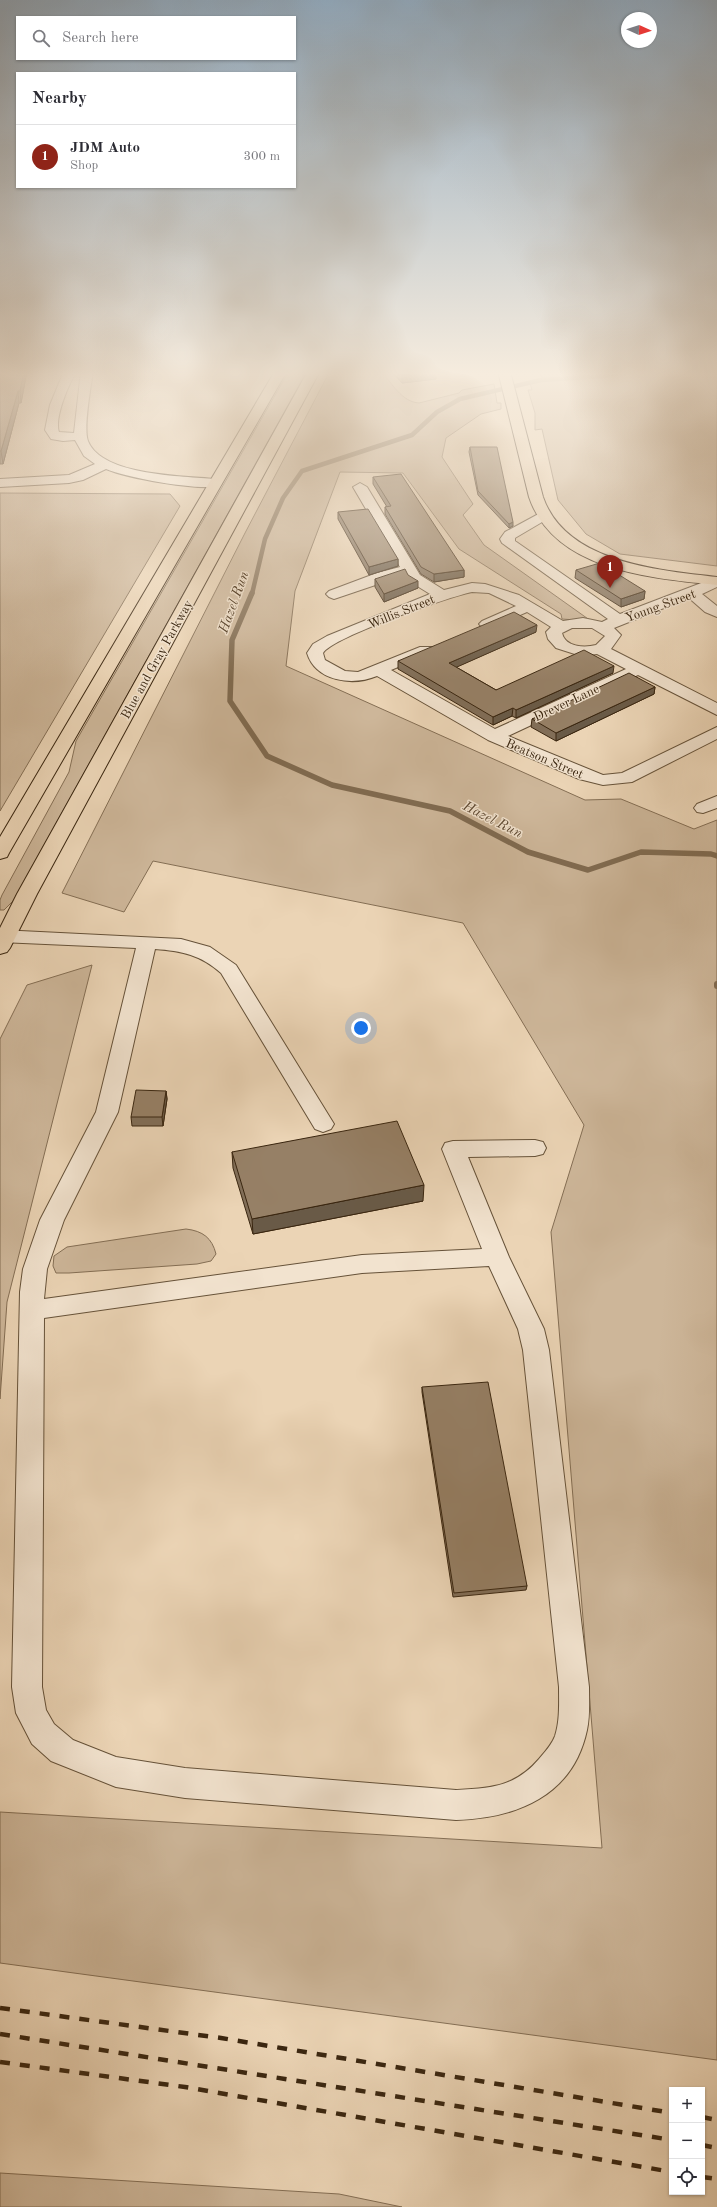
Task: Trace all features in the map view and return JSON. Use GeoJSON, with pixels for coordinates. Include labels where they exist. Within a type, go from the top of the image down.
{"type":"FeatureCollection","features":[{"type":"Feature","properties":{"kind":"main road"},"geometry":{"type":"LineString","coordinates":[[0,853],[220,474]]}},
{"type":"Feature","properties":{"kind":"main road","name":"Blue and Gray Parkway"},"geometry":{"type":"LineString","coordinates":[[2,940],[258,474]]}},
{"type":"Feature","properties":{"kind":"main road"},"geometry":{"type":"LineString","coordinates":[[531,474],[544,515],[560,534],[577,546],[611,561],[658,573],[717,581]]}},
{"type":"Feature","properties":{"kind":"street"},"geometry":{"type":"LineString","coordinates":[[0,483],[69,479],[84,474]]}},
{"type":"Feature","properties":{"kind":"street"},"geometry":{"type":"LineString","coordinates":[[139,474],[146,476],[215,483]]}},
{"type":"Feature","properties":{"kind":"street"},"geometry":{"type":"LineString","coordinates":[[360,487],[414,578],[442,595]]}},
{"type":"Feature","properties":{"kind":"street"},"geometry":{"type":"LineString","coordinates":[[360,511],[375,510]]}},
{"type":"Feature","properties":{"kind":"street"},"geometry":{"type":"LineString","coordinates":[[544,515],[510,534],[508,539],[509,543],[619,620]]}},
{"type":"Feature","properties":{"kind":"street"},"geometry":{"type":"LineString","coordinates":[[334,594],[382,576],[410,569]]}},
{"type":"Feature","properties":{"kind":"street","name":"Young Street"},"geometry":{"type":"LineString","coordinates":[[603,626],[662,602],[692,594],[717,581]]}},
{"type":"Feature","properties":{"kind":"street","name":"Willis Street"},"geometry":{"type":"LineString","coordinates":[[379,670],[360,677],[341,676],[318,662],[315,654],[319,647],[333,639],[442,595],[483,587],[496,590],[561,626]]}},
{"type":"Feature","properties":{"kind":"street"},"geometry":{"type":"LineString","coordinates":[[692,594],[710,609],[717,612]]}},
{"type":"Feature","properties":{"kind":"street"},"geometry":{"type":"LineString","coordinates":[[470,631],[527,607]]}},
{"type":"Feature","properties":{"kind":"street"},"geometry":{"type":"LineString","coordinates":[[580,622],[603,626],[613,635],[612,642],[600,649],[580,651],[562,646],[554,637],[554,632],[561,626],[580,622]]}},
{"type":"Feature","properties":{"kind":"street"},"geometry":{"type":"LineString","coordinates":[[379,670],[442,643]]}},
{"type":"Feature","properties":{"kind":"street"},"geometry":{"type":"LineString","coordinates":[[600,649],[717,710]]}},
{"type":"Feature","properties":{"kind":"street","name":"Drever Lane"},"geometry":{"type":"LineString","coordinates":[[494,736],[638,669]]}},
{"type":"Feature","properties":{"kind":"street","name":"Beatson Street"},"geometry":{"type":"LineString","coordinates":[[379,670],[494,736],[563,766],[603,780],[626,778],[717,732]]}},
{"type":"Feature","properties":{"kind":"street"},"geometry":{"type":"LineString","coordinates":[[2,940],[147,943],[195,947],[217,958],[230,969],[323,1124]]}},
{"type":"Feature","properties":{"kind":"street"},"geometry":{"type":"LineString","coordinates":[[147,943],[106,1112],[52,1220],[42,1245],[35,1269],[32,1310],[27,1687],[31,1714],[43,1734],[62,1751],[116,1772],[192,1783],[456,1805],[485,1804],[518,1796],[544,1779],[560,1757],[570,1736],[574,1715],[574,1687],[536,1350],[531,1329],[497,1257],[453,1149],[535,1148]]}},
{"type":"Feature","properties":{"kind":"street"},"geometry":{"type":"LineString","coordinates":[[32,1310],[362,1264],[497,1257]]}},
{"type":"Feature","properties":{"kind":"shaded area"},"geometry":{"type":"Polygon","coordinates":[[[230,474],[250,474],[13,901],[4,910],[0,910],[0,900],[2,895],[69,772],[76,741],[230,474]]]}},
{"type":"Feature","properties":{"kind":"shaded area"},"geometry":{"type":"Polygon","coordinates":[[[276,474],[339,474],[295,591],[286,666],[585,800],[621,799],[694,829],[717,820],[717,2060],[0,1963],[0,1812],[602,1848],[551,1232],[584,1125],[463,923],[153,861],[124,912],[62,893],[276,474]]]}},
{"type":"Feature","properties":{"kind":"shaded area"},"geometry":{"type":"Polygon","coordinates":[[[404,474],[453,474],[473,504],[463,515],[484,545],[591,621],[562,619],[561,614],[459,549],[404,474]]]}},
{"type":"Feature","properties":{"kind":"shaded area"},"geometry":{"type":"Polygon","coordinates":[[[552,474],[717,474],[717,566],[620,554],[586,534],[558,500],[552,474]]]}},
{"type":"Feature","properties":{"kind":"shaded area"},"geometry":{"type":"Polygon","coordinates":[[[0,493],[170,494],[180,506],[0,811],[0,493]]]}},
{"type":"Feature","properties":{"kind":"shaded area"},"geometry":{"type":"Polygon","coordinates":[[[92,965],[7,1302],[0,1399],[0,1039],[27,985],[92,965]]]}},
{"type":"Feature","properties":{"kind":"shaded area"},"geometry":{"type":"Polygon","coordinates":[[[186,1229],[206,1236],[212,1244],[216,1254],[211,1261],[197,1264],[69,1273],[56,1273],[53,1266],[54,1256],[67,1247],[186,1229]]]}},
{"type":"Feature","properties":{"kind":"shaded area"},"geometry":{"type":"Polygon","coordinates":[[[0,2173],[339,2194],[402,2207],[0,2207],[0,2173]]]}},
{"type":"Feature","properties":{"kind":"building"},"geometry":{"type":"Polygon","coordinates":[[[401,474],[464,570],[434,574],[421,567],[385,507],[391,506],[373,477],[401,474]]]}},
{"type":"Feature","properties":{"kind":"building"},"geometry":{"type":"Polygon","coordinates":[[[475,474],[503,474],[513,522],[509,524],[478,491],[475,474]]]}},
{"type":"Feature","properties":{"kind":"building"},"geometry":{"type":"Polygon","coordinates":[[[368,509],[398,559],[369,567],[338,512],[368,509]]]}},
{"type":"Feature","properties":{"kind":"building"},"geometry":{"type":"Polygon","coordinates":[[[600,563],[645,591],[621,599],[576,570],[600,563]]]}},
{"type":"Feature","properties":{"kind":"building"},"geometry":{"type":"Polygon","coordinates":[[[405,569],[408,575],[418,581],[384,594],[375,579],[405,569]]]}},
{"type":"Feature","properties":{"kind":"building"},"geometry":{"type":"Polygon","coordinates":[[[514,612],[537,625],[449,663],[496,690],[584,650],[614,666],[516,710],[513,708],[493,717],[398,661],[514,612]]]}},
{"type":"Feature","properties":{"kind":"building"},"geometry":{"type":"Polygon","coordinates":[[[629,673],[655,687],[556,733],[532,719],[629,673]]]}},
{"type":"Feature","properties":{"kind":"building"},"geometry":{"type":"Polygon","coordinates":[[[136,1090],[166,1091],[162,1117],[131,1117],[136,1090]]]}},
{"type":"Feature","properties":{"kind":"building"},"geometry":{"type":"Polygon","coordinates":[[[397,1121],[424,1185],[252,1219],[232,1152],[397,1121]]]}},
{"type":"Feature","properties":{"kind":"building"},"geometry":{"type":"Polygon","coordinates":[[[488,1382],[527,1586],[454,1593],[422,1387],[488,1382]]]}},
{"type":"Feature","properties":{"kind":"waterway","name":"Hazel Run"},"geometry":{"type":"LineString","coordinates":[[252,594],[265,539],[283,498],[300,474]]}},
{"type":"Feature","properties":{"kind":"waterway","name":"Hazel Run"},"geometry":{"type":"LineString","coordinates":[[252,593],[232,640],[230,701],[267,756],[332,785],[450,811],[528,852],[588,870],[641,852],[711,854],[717,856]]}},
{"type":"Feature","properties":{"kind":"railway"},"geometry":{"type":"LineString","coordinates":[[0,2008],[221,2038],[669,2113]]}},
{"type":"Feature","properties":{"kind":"railway"},"geometry":{"type":"LineString","coordinates":[[0,2034],[669,2140]]}},
{"type":"Feature","properties":{"kind":"railway"},"geometry":{"type":"LineString","coordinates":[[0,2062],[185,2087],[669,2171]]}},
{"type":"Feature","properties":{"kind":"railway"},"geometry":{"type":"LineString","coordinates":[[705,2118],[717,2120]]}},
{"type":"Feature","properties":{"kind":"railway"},"geometry":{"type":"LineString","coordinates":[[705,2146],[717,2148]]}},
{"type":"Feature","properties":{"kind":"railway"},"geometry":{"type":"LineString","coordinates":[[705,2177],[717,2179]]}},
{"type":"Feature","properties":{"kind":"place","name":"JDM Auto"},"geometry":{"type":"Point","coordinates":[610,588]}}]}
